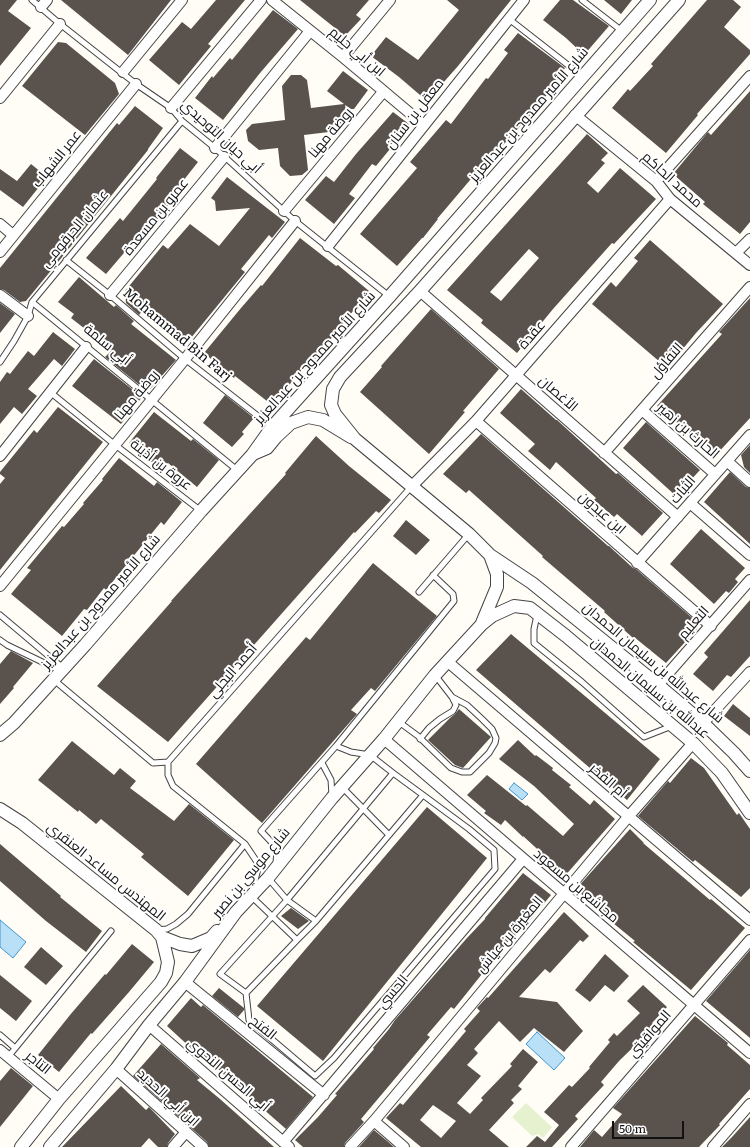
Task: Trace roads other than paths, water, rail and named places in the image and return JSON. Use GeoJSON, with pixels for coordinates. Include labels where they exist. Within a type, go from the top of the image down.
{"type":"FeatureCollection","features":[{"type":"Feature","properties":{"kind":"street"},"geometry":{"type":"LineString","coordinates":[[123,72],[182,0]]}},
{"type":"Feature","properties":{"kind":"street"},"geometry":{"type":"LineString","coordinates":[[171,108],[261,0]]}},
{"type":"Feature","properties":{"kind":"street","name":"ابن أبي حليم"},"geometry":{"type":"LineString","coordinates":[[272,0],[424,125]]}},
{"type":"Feature","properties":{"kind":"street"},"geometry":{"type":"LineString","coordinates":[[343,57],[390,0]]}},
{"type":"Feature","properties":{"kind":"street","name":"معقل بن سنان"},"geometry":{"type":"LineString","coordinates":[[328,246],[524,0]]}},
{"type":"Feature","properties":{"kind":"street","name":"شارع الأمير ممدوح بن عبدالعزيز"},"geometry":{"type":"LineString","coordinates":[[0,735],[14,723],[85,645],[201,511],[252,455],[272,427],[390,296],[650,0]]}},
{"type":"Feature","properties":{"kind":"street"},"geometry":{"type":"LineString","coordinates":[[482,624],[497,587],[497,574],[490,555],[469,534],[355,439],[335,414],[331,404],[333,390],[340,377],[420,291],[575,115],[679,0]]}},
{"type":"Feature","properties":{"kind":"street"},"geometry":{"type":"LineString","coordinates":[[0,98],[60,24]]}},
{"type":"Feature","properties":{"kind":"street"},"geometry":{"type":"LineString","coordinates":[[215,148],[310,31]]}},
{"type":"Feature","properties":{"kind":"street"},"geometry":{"type":"LineString","coordinates":[[656,181],[750,76]]}},
{"type":"Feature","properties":{"kind":"street","name":"عمر الشهاب"},"geometry":{"type":"LineString","coordinates":[[0,252],[136,84]]}},
{"type":"Feature","properties":{"kind":"street","name":"روضة مهنا"},"geometry":{"type":"LineString","coordinates":[[284,210],[383,92]]}},
{"type":"Feature","properties":{"kind":"street","name":"محمد الحاكم"},"geometry":{"type":"LineString","coordinates":[[575,115],[656,181],[670,199],[750,265]]}},
{"type":"Feature","properties":{"kind":"street","name":"عمرو بن مسعدة"},"geometry":{"type":"LineString","coordinates":[[110,295],[224,157]]}},
{"type":"Feature","properties":{"kind":"street","name":"عقدة"},"geometry":{"type":"LineString","coordinates":[[411,487],[476,421],[670,199]]}},
{"type":"Feature","properties":{"kind":"street","name":"روضة مهنا"},"geometry":{"type":"LineString","coordinates":[[0,586],[114,444],[152,400],[295,220]]}},
{"type":"Feature","properties":{"kind":"street"},"geometry":{"type":"LineString","coordinates":[[0,224],[13,235]]}},
{"type":"Feature","properties":{"kind":"street"},"geometry":{"type":"LineString","coordinates":[[736,253],[750,239]]}},
{"type":"Feature","properties":{"kind":"street","name":"التفاؤل"},"geometry":{"type":"LineString","coordinates":[[604,453],[750,287]]}},
{"type":"Feature","properties":{"kind":"street","name":"الأغصان"},"geometry":{"type":"LineString","coordinates":[[420,291],[678,517]]}},
{"type":"Feature","properties":{"kind":"street"},"geometry":{"type":"LineString","coordinates":[[0,295],[28,316]]}},
{"type":"Feature","properties":{"kind":"street"},"geometry":{"type":"LineString","coordinates":[[0,456],[86,347]]}},
{"type":"Feature","properties":{"kind":"street","name":"الحارث بن زهير"},"geometry":{"type":"LineString","coordinates":[[642,410],[715,474]]}},
{"type":"Feature","properties":{"kind":"street"},"geometry":{"type":"LineString","coordinates":[[252,455],[267,448],[291,423],[308,417],[323,420],[337,430],[355,439]]}},
{"type":"Feature","properties":{"kind":"street","name":"ابن عبدون"},"geometry":{"type":"LineString","coordinates":[[476,421],[711,626]]}},
{"type":"Feature","properties":{"kind":"street","name":"الثبات"},"geometry":{"type":"LineString","coordinates":[[638,563],[750,435]]}},
{"type":"Feature","properties":{"kind":"street","name":"الحارث بن زهير"},"geometry":{"type":"LineString","coordinates":[[727,462],[750,482]]}},
{"type":"Feature","properties":{"kind":"street"},"geometry":{"type":"LineString","coordinates":[[690,504],[750,555]]}},
{"type":"Feature","properties":{"kind":"street","name":"شارع عبدالله بن سليمان الحمدان"},"geometry":{"type":"LineString","coordinates":[[490,555],[532,583],[658,685],[703,723],[749,768]]}},
{"type":"Feature","properties":{"kind":"street","name":"التعليم"},"geometry":{"type":"LineString","coordinates":[[658,685],[750,580]]}},
{"type":"Feature","properties":{"kind":"street","name":"عبدالله بن سليمان الحمدان"},"geometry":{"type":"LineString","coordinates":[[482,624],[492,616],[514,606],[530,608],[566,636],[693,742],[722,773],[750,814]]}},
{"type":"Feature","properties":{"kind":"street","name":"شارع موسي بن نصير"},"geometry":{"type":"LineString","coordinates":[[50,1147],[116,1069],[149,1025],[185,982],[236,912],[268,878],[332,798],[384,739],[435,675],[482,624]]}},
{"type":"Feature","properties":{"kind":"street","name":"أم الفخر"},"geometry":{"type":"LineString","coordinates":[[448,662],[750,920]]}},
{"type":"Feature","properties":{"kind":"street"},"geometry":{"type":"LineString","coordinates":[[703,723],[750,672]]}},
{"type":"Feature","properties":{"kind":"street"},"geometry":{"type":"LineString","coordinates":[[0,743],[14,723]]}},
{"type":"Feature","properties":{"kind":"street","name":"مجاشع بن مسعود"},"geometry":{"type":"LineString","coordinates":[[384,739],[750,1053]]}},
{"type":"Feature","properties":{"kind":"street","name":"المغيرة بن عياش"},"geometry":{"type":"LineString","coordinates":[[350,1147],[374,1121],[628,817],[693,742]]}},
{"type":"Feature","properties":{"kind":"street"},"geometry":{"type":"LineString","coordinates":[[0,801],[22,823]]}},
{"type":"Feature","properties":{"kind":"street","name":"المهندس مساعد العنقري"},"geometry":{"type":"LineString","coordinates":[[0,809],[22,823],[159,933],[168,962],[166,973],[161,982],[59,1099]]}},
{"type":"Feature","properties":{"kind":"street","name":"الحسي"},"geometry":{"type":"LineString","coordinates":[[286,1145],[324,1095],[523,859]]}},
{"type":"Feature","properties":{"kind":"street"},"geometry":{"type":"LineString","coordinates":[[159,933],[180,944],[192,946],[200,944],[211,938],[236,912]]}},
{"type":"Feature","properties":{"kind":"street","name":"المواقيتي"},"geometry":{"type":"LineString","coordinates":[[571,1147],[750,940]]}},
{"type":"Feature","properties":{"kind":"street","name":"الفتح"},"geometry":{"type":"LineString","coordinates":[[185,982],[324,1095]]}},
{"type":"Feature","properties":{"kind":"street","name":"أبي الحسن النحوي"},"geometry":{"type":"LineString","coordinates":[[149,1025],[286,1145]]}},
{"type":"Feature","properties":{"kind":"street","name":"التاجر"},"geometry":{"type":"LineString","coordinates":[[4,1053],[59,1099]]}},
{"type":"Feature","properties":{"kind":"street","name":"ابن أبي الحديد"},"geometry":{"type":"LineString","coordinates":[[116,1069],[202,1147]]}},
{"type":"Feature","properties":{"kind":"street"},"geometry":{"type":"LineString","coordinates":[[21,1147],[59,1099]]}},
{"type":"Feature","properties":{"kind":"street"},"geometry":{"type":"LineString","coordinates":[[713,1147],[750,1104]]}},
{"type":"Feature","properties":{"kind":"street"},"geometry":{"type":"LineString","coordinates":[[374,1121],[404,1147]]}},
{"type":"Feature","properties":{"kind":"street"},"geometry":{"type":"LineString","coordinates":[[173,1147],[186,1132]]}},
{"type":"Feature","properties":{"kind":"lane","name":"أبي حيان التوحيدي"},"geometry":{"type":"LineString","coordinates":[[32,0],[44,4],[60,24],[123,72],[136,84],[171,108],[182,121],[215,148],[295,220],[390,296]]}},
{"type":"Feature","properties":{"kind":"lane"},"geometry":{"type":"LineString","coordinates":[[582,0],[622,31]]}},
{"type":"Feature","properties":{"kind":"lane"},"geometry":{"type":"LineString","coordinates":[[509,19],[583,76]]}},
{"type":"Feature","properties":{"kind":"lane","name":"عثمان الحرقومي"},"geometry":{"type":"LineString","coordinates":[[0,362],[28,316],[32,302],[182,121]]}},
{"type":"Feature","properties":{"kind":"lane","name":"Mohammad Bin Farj"},"geometry":{"type":"LineString","coordinates":[[66,260],[110,295],[185,359],[272,427]]}},
{"type":"Feature","properties":{"kind":"lane","name":"أبي سلمة"},"geometry":{"type":"LineString","coordinates":[[32,302],[238,470]]}},
{"type":"Feature","properties":{"kind":"lane","name":"عروة بن أذينة"},"geometry":{"type":"LineString","coordinates":[[50,392],[114,444],[201,511]]}},
{"type":"Feature","properties":{"kind":"lane","name":"أحمد البجلي"},"geometry":{"type":"LineString","coordinates":[[168,762],[411,487]]}},
{"type":"Feature","properties":{"kind":"lane"},"geometry":{"type":"LineString","coordinates":[[418,592],[469,534]]}},
{"type":"Feature","properties":{"kind":"lane"},"geometry":{"type":"LineString","coordinates":[[276,867],[277,848],[261,831],[322,763],[454,600],[453,594],[433,576]]}},
{"type":"Feature","properties":{"kind":"lane"},"geometry":{"type":"LineString","coordinates":[[537,614],[534,629],[534,643],[644,737],[673,726]]}},
{"type":"Feature","properties":{"kind":"lane"},"geometry":{"type":"LineString","coordinates":[[0,615],[153,763],[168,762],[168,775],[173,786],[245,844],[259,865],[251,896],[298,940]]}},
{"type":"Feature","properties":{"kind":"lane"},"geometry":{"type":"LineString","coordinates":[[0,640],[60,673]]}},
{"type":"Feature","properties":{"kind":"lane"},"geometry":{"type":"LineString","coordinates":[[420,738],[440,719],[453,711],[456,705],[452,697],[435,675]]}},
{"type":"Feature","properties":{"kind":"lane"},"geometry":{"type":"LineString","coordinates":[[398,721],[420,738],[451,768],[462,772],[470,772],[495,744],[496,738],[495,734],[488,725],[467,705],[452,697]]}},
{"type":"Feature","properties":{"kind":"lane"},"geometry":{"type":"LineString","coordinates":[[336,746],[351,752],[370,755],[393,772],[423,795],[469,829],[494,850],[495,869],[334,1058],[315,1076],[249,1020],[246,994],[220,974],[287,900],[393,772]]}},
{"type":"Feature","properties":{"kind":"lane"},"geometry":{"type":"LineString","coordinates":[[322,763],[331,780],[332,798]]}},
{"type":"Feature","properties":{"kind":"lane"},"geometry":{"type":"LineString","coordinates":[[342,787],[389,835]]}},
{"type":"Feature","properties":{"kind":"lane"},"geometry":{"type":"LineString","coordinates":[[246,994],[316,921],[423,795]]}},
{"type":"Feature","properties":{"kind":"lane"},"geometry":{"type":"LineString","coordinates":[[159,933],[176,924],[188,914],[245,844]]}},
{"type":"Feature","properties":{"kind":"lane"},"geometry":{"type":"LineString","coordinates":[[268,878],[287,900],[316,921]]}},
{"type":"Feature","properties":{"kind":"lane"},"geometry":{"type":"LineString","coordinates":[[4,1053],[15,1048],[111,931]]}},
{"type":"Feature","properties":{"kind":"lane"},"geometry":{"type":"LineString","coordinates":[[0,1035],[15,1048]]}},
{"type":"Feature","properties":{"kind":"water"},"geometry":{"type":"Polygon","coordinates":[[[514,783],[528,794],[522,800],[509,789],[514,783]]]}},
{"type":"Feature","properties":{"kind":"water"},"geometry":{"type":"Polygon","coordinates":[[[0,920],[26,942],[13,958],[0,947],[0,920]]]}},
{"type":"Feature","properties":{"kind":"water"},"geometry":{"type":"Polygon","coordinates":[[[537,1032],[565,1058],[554,1070],[526,1044],[537,1032]]]}}]}
